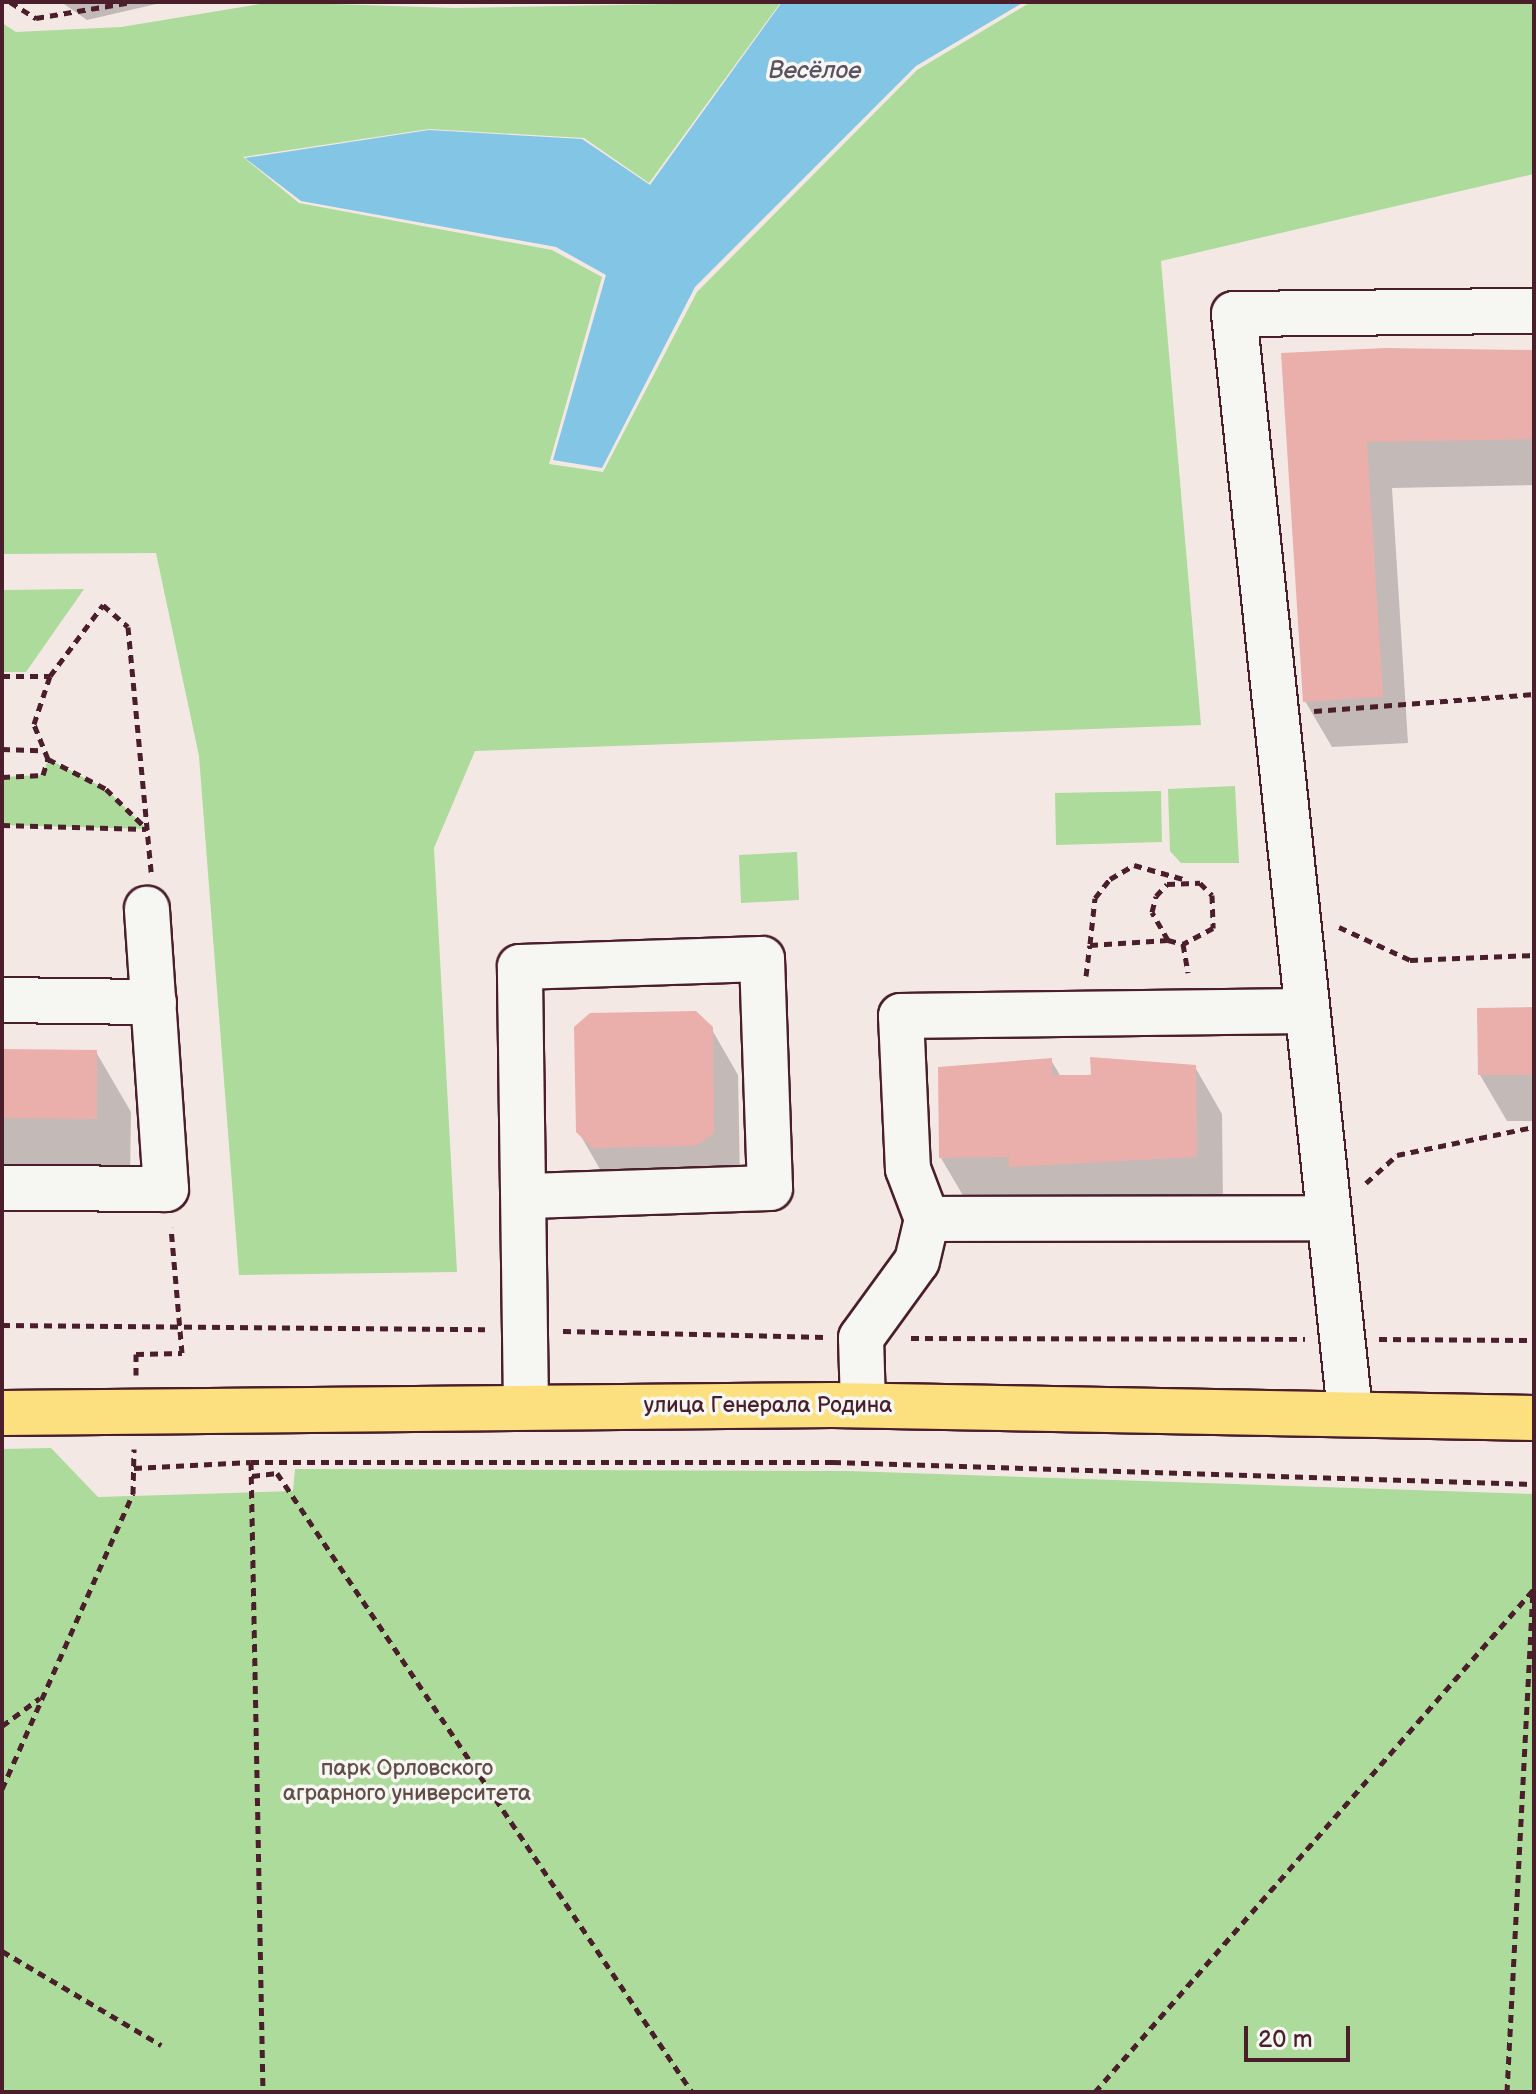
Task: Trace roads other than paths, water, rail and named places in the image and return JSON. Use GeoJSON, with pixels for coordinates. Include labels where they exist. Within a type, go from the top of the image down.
{"type":"FeatureCollection","features":[{"type":"Feature","properties":{"kind":"main road","name":"улица Генерала Родина"},"geometry":{"type":"LineString","coordinates":[[2,1413],[863,1405],[1350,1412],[1534,1418]]}},
{"type":"Feature","properties":{"kind":"lane"},"geometry":{"type":"LineString","coordinates":[[1350,1412],[1304,1011],[1234,314],[1534,311]]}},
{"type":"Feature","properties":{"kind":"lane"},"geometry":{"type":"LineString","coordinates":[[2,1188],[166,1189],[147,909]]}},
{"type":"Feature","properties":{"kind":"lane"},"geometry":{"type":"LineString","coordinates":[[526,1406],[524,1330],[528,1196],[520,967],[762,959],[770,1188],[528,1196]]}},
{"type":"Feature","properties":{"kind":"lane"},"geometry":{"type":"LineString","coordinates":[[2,1000],[154,1002]]}},
{"type":"Feature","properties":{"kind":"lane"},"geometry":{"type":"LineString","coordinates":[[863,1405],[861,1338],[917,1261],[927,1219],[908,1169],[901,1016],[1304,1011]]}},
{"type":"Feature","properties":{"kind":"lane"},"geometry":{"type":"LineString","coordinates":[[927,1219],[1327,1218]]}},
{"type":"Feature","properties":{"kind":"water","name":"Весёлое"},"geometry":{"type":"Polygon","coordinates":[[[782,2],[1024,2],[916,66],[695,287],[602,468],[553,460],[606,275],[556,247],[301,201],[245,158],[429,130],[582,139],[650,185],[782,2]]]}},
{"type":"Feature","properties":{"kind":"park label","name":"парк Орловского аграрного университета"},"geometry":{"type":"Point","coordinates":[407,1780]}}]}
